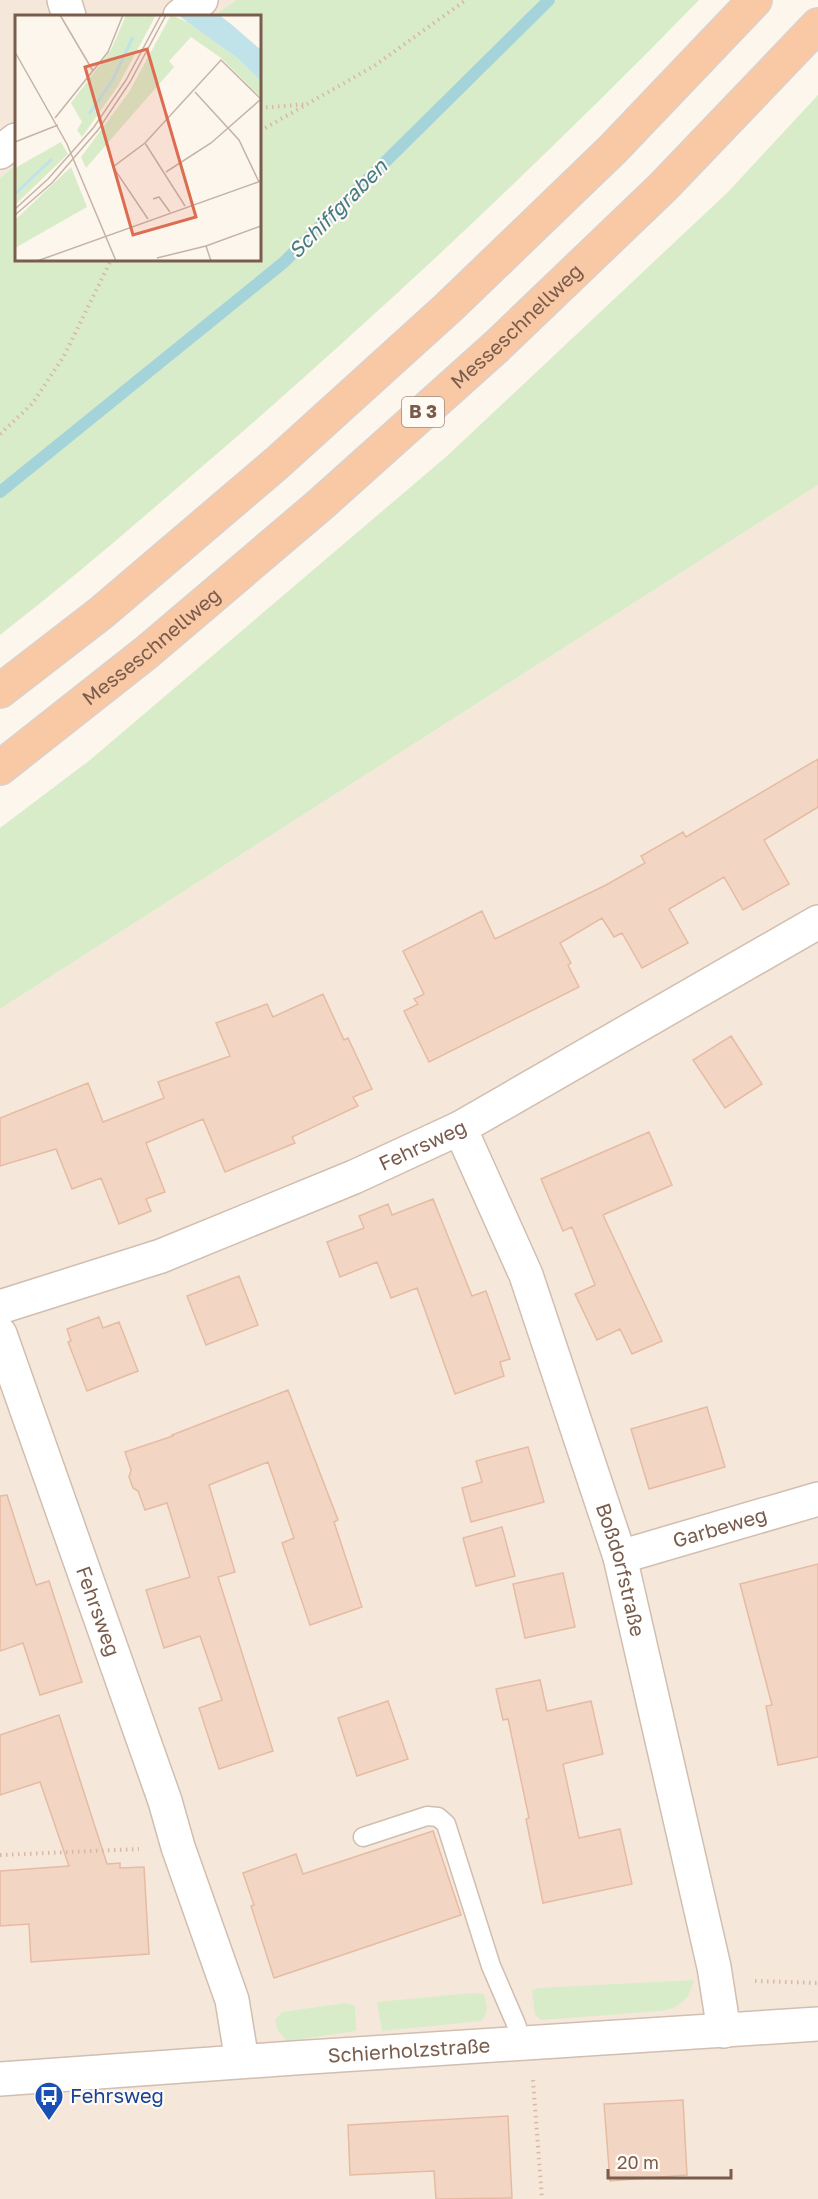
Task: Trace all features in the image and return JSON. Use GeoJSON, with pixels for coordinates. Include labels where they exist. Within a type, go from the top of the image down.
{"type":"FeatureCollection","features":[{"type":"Feature","properties":{"kind":"highway"},"geometry":{"type":"LineString","coordinates":[[0,691],[101,613],[278,463],[448,307],[613,148],[755,0]]}},
{"type":"Feature","properties":{"kind":"highway","name":"Messeschnellweg"},"geometry":{"type":"LineString","coordinates":[[0,768],[147,652],[304,519],[496,347],[663,187],[818,25]]}},
{"type":"Feature","properties":{"kind":"street"},"geometry":{"type":"LineString","coordinates":[[64,0],[69,15]]}},
{"type":"Feature","properties":{"kind":"street"},"geometry":{"type":"LineString","coordinates":[[181,15],[201,0]]}},
{"type":"Feature","properties":{"kind":"street"},"geometry":{"type":"LineString","coordinates":[[0,152],[15,141]]}},
{"type":"Feature","properties":{"kind":"street","name":"Fehrsweg"},"geometry":{"type":"LineString","coordinates":[[242,2061],[232,2000],[178,1847],[161,1789],[1,1309],[161,1256],[354,1177],[460,1128],[818,922]]}},
{"type":"Feature","properties":{"kind":"street","name":"Boßdorfstraße"},"geometry":{"type":"LineString","coordinates":[[460,1128],[526,1275],[620,1557],[714,1967],[724,2031]]}},
{"type":"Feature","properties":{"kind":"street","name":"Garbeweg"},"geometry":{"type":"LineString","coordinates":[[620,1557],[818,1499]]}},
{"type":"Feature","properties":{"kind":"street","name":"Schierholzstraße"},"geometry":{"type":"LineString","coordinates":[[0,2079],[522,2042],[818,2024]]}},
{"type":"Feature","properties":{"kind":"lane"},"geometry":{"type":"LineString","coordinates":[[363,1837],[427,1816],[438,1817],[446,1824],[490,1966],[522,2042]]}},
{"type":"Feature","properties":{"kind":"path"},"geometry":{"type":"LineString","coordinates":[[261,130],[374,66],[466,0]]}},
{"type":"Feature","properties":{"kind":"path"},"geometry":{"type":"LineString","coordinates":[[261,108],[308,104]]}},
{"type":"Feature","properties":{"kind":"path"},"geometry":{"type":"LineString","coordinates":[[0,434],[32,404],[64,356],[111,261]]}},
{"type":"Feature","properties":{"kind":"path"},"geometry":{"type":"LineString","coordinates":[[0,1855],[178,1847]]}},
{"type":"Feature","properties":{"kind":"path"},"geometry":{"type":"LineString","coordinates":[[748,1981],[818,1983]]}},
{"type":"Feature","properties":{"kind":"path"},"geometry":{"type":"LineString","coordinates":[[531,2074],[542,2199]]}},
{"type":"Feature","properties":{"kind":"shaded area"},"geometry":{"type":"Polygon","coordinates":[[[0,0],[236,0],[215,15],[15,15],[15,166],[0,178],[0,0]]]}},
{"type":"Feature","properties":{"kind":"shaded area"},"geometry":{"type":"Polygon","coordinates":[[[818,485],[818,2199],[0,2199],[0,1009],[818,485]]]}},
{"type":"Feature","properties":{"kind":"green space"},"geometry":{"type":"Polygon","coordinates":[[[236,0],[699,0],[529,170],[353,334],[147,514],[0,635],[0,178],[15,166],[15,261],[261,261],[261,15],[215,15],[236,0]]]}},
{"type":"Feature","properties":{"kind":"green space"},"geometry":{"type":"Polygon","coordinates":[[[818,95],[818,485],[0,1009],[0,828],[90,760],[447,456],[727,193],[818,95]]]}},
{"type":"Feature","properties":{"kind":"green space"},"geometry":{"type":"Polygon","coordinates":[[[694,1980],[683,2002],[661,2011],[541,2020],[535,2015],[532,1990],[538,1988],[694,1980]]]}},
{"type":"Feature","properties":{"kind":"green space"},"geometry":{"type":"Polygon","coordinates":[[[473,1993],[484,1994],[487,2008],[481,2021],[382,2031],[377,2002],[473,1993]]]}},
{"type":"Feature","properties":{"kind":"green space"},"geometry":{"type":"Polygon","coordinates":[[[346,2003],[355,2006],[356,2031],[287,2041],[278,2031],[275,2020],[282,2012],[346,2003]]]}},
{"type":"Feature","properties":{"kind":"building"},"geometry":{"type":"Polygon","coordinates":[[[818,759],[818,807],[764,840],[789,884],[743,910],[724,877],[669,909],[688,943],[642,968],[622,933],[614,937],[602,918],[560,943],[571,963],[568,965],[579,987],[429,1062],[404,1011],[418,1004],[414,999],[424,994],[403,951],[482,911],[495,939],[606,885],[645,863],[641,856],[683,832],[686,837],[818,759]]]}},
{"type":"Feature","properties":{"kind":"building"},"geometry":{"type":"Polygon","coordinates":[[[323,994],[344,1040],[348,1038],[372,1089],[353,1097],[358,1106],[292,1137],[295,1143],[225,1172],[203,1119],[146,1143],[165,1192],[146,1199],[151,1211],[119,1224],[101,1178],[72,1189],[56,1149],[0,1166],[0,1118],[88,1083],[103,1122],[164,1098],[158,1082],[230,1056],[216,1023],[267,1004],[273,1017],[323,994]]]}},
{"type":"Feature","properties":{"kind":"building"},"geometry":{"type":"Polygon","coordinates":[[[731,1036],[762,1084],[725,1108],[693,1060],[731,1036]]]}},
{"type":"Feature","properties":{"kind":"building"},"geometry":{"type":"Polygon","coordinates":[[[649,1132],[672,1185],[603,1215],[662,1341],[632,1354],[620,1329],[597,1340],[575,1294],[595,1285],[572,1227],[563,1231],[541,1179],[649,1132]]]}},
{"type":"Feature","properties":{"kind":"building"},"geometry":{"type":"Polygon","coordinates":[[[433,1199],[472,1296],[486,1291],[510,1359],[500,1362],[504,1376],[455,1394],[417,1288],[391,1298],[377,1262],[340,1277],[327,1242],[364,1228],[359,1216],[388,1204],[392,1215],[433,1199]]]}},
{"type":"Feature","properties":{"kind":"building"},"geometry":{"type":"Polygon","coordinates":[[[239,1276],[258,1325],[206,1345],[187,1296],[239,1276]]]}},
{"type":"Feature","properties":{"kind":"building"},"geometry":{"type":"Polygon","coordinates":[[[99,1317],[103,1328],[119,1322],[138,1371],[87,1391],[68,1342],[71,1341],[67,1329],[99,1317]]]}},
{"type":"Feature","properties":{"kind":"building"},"geometry":{"type":"Polygon","coordinates":[[[288,1390],[338,1520],[334,1522],[362,1607],[310,1625],[282,1543],[294,1538],[268,1462],[209,1485],[235,1572],[218,1577],[273,1751],[219,1769],[199,1708],[222,1700],[200,1636],[164,1648],[146,1590],[190,1577],[167,1503],[145,1510],[138,1491],[133,1488],[129,1477],[131,1470],[125,1452],[173,1436],[288,1390]]]}},
{"type":"Feature","properties":{"kind":"building"},"geometry":{"type":"Polygon","coordinates":[[[707,1407],[725,1467],[649,1489],[631,1429],[707,1407]]]}},
{"type":"Feature","properties":{"kind":"building"},"geometry":{"type":"Polygon","coordinates":[[[528,1447],[544,1502],[471,1522],[462,1488],[482,1482],[476,1461],[528,1447]]]}},
{"type":"Feature","properties":{"kind":"building"},"geometry":{"type":"Polygon","coordinates":[[[7,1495],[36,1585],[49,1581],[82,1682],[40,1695],[23,1643],[0,1651],[0,1496],[7,1495]]]}},
{"type":"Feature","properties":{"kind":"building"},"geometry":{"type":"Polygon","coordinates":[[[502,1527],[515,1576],[476,1586],[463,1538],[502,1527]]]}},
{"type":"Feature","properties":{"kind":"building"},"geometry":{"type":"Polygon","coordinates":[[[818,1564],[818,1757],[778,1765],[766,1706],[772,1705],[740,1584],[818,1564]]]}},
{"type":"Feature","properties":{"kind":"building"},"geometry":{"type":"Polygon","coordinates":[[[563,1573],[575,1627],[525,1638],[513,1584],[563,1573]]]}},
{"type":"Feature","properties":{"kind":"building"},"geometry":{"type":"Polygon","coordinates":[[[540,1680],[547,1711],[591,1701],[603,1754],[563,1764],[579,1838],[620,1829],[632,1884],[543,1903],[526,1819],[529,1818],[508,1719],[503,1720],[496,1689],[540,1680]]]}},
{"type":"Feature","properties":{"kind":"building"},"geometry":{"type":"Polygon","coordinates":[[[388,1701],[408,1759],[357,1776],[338,1718],[388,1701]]]}},
{"type":"Feature","properties":{"kind":"building"},"geometry":{"type":"Polygon","coordinates":[[[59,1715],[107,1864],[120,1863],[120,1868],[144,1867],[149,1954],[31,1962],[29,1924],[0,1926],[0,1871],[69,1866],[40,1782],[0,1795],[0,1735],[59,1715]]]}},
{"type":"Feature","properties":{"kind":"building"},"geometry":{"type":"Polygon","coordinates":[[[433,1831],[461,1915],[274,1978],[243,1873],[296,1854],[303,1874],[433,1831]]]}},
{"type":"Feature","properties":{"kind":"building"},"geometry":{"type":"Polygon","coordinates":[[[683,2100],[687,2175],[610,2181],[604,2104],[683,2100]]]}},
{"type":"Feature","properties":{"kind":"building"},"geometry":{"type":"Polygon","coordinates":[[[508,2116],[512,2198],[436,2199],[434,2171],[350,2175],[348,2125],[508,2116]]]}},
{"type":"Feature","properties":{"kind":"waterway","name":"Schiffgraben"},"geometry":{"type":"LineString","coordinates":[[0,492],[283,263],[549,0]]}},
{"type":"Feature","properties":{"kind":"place","name":"Fehrsweg"},"geometry":{"type":"Point","coordinates":[49,2122]}}]}
